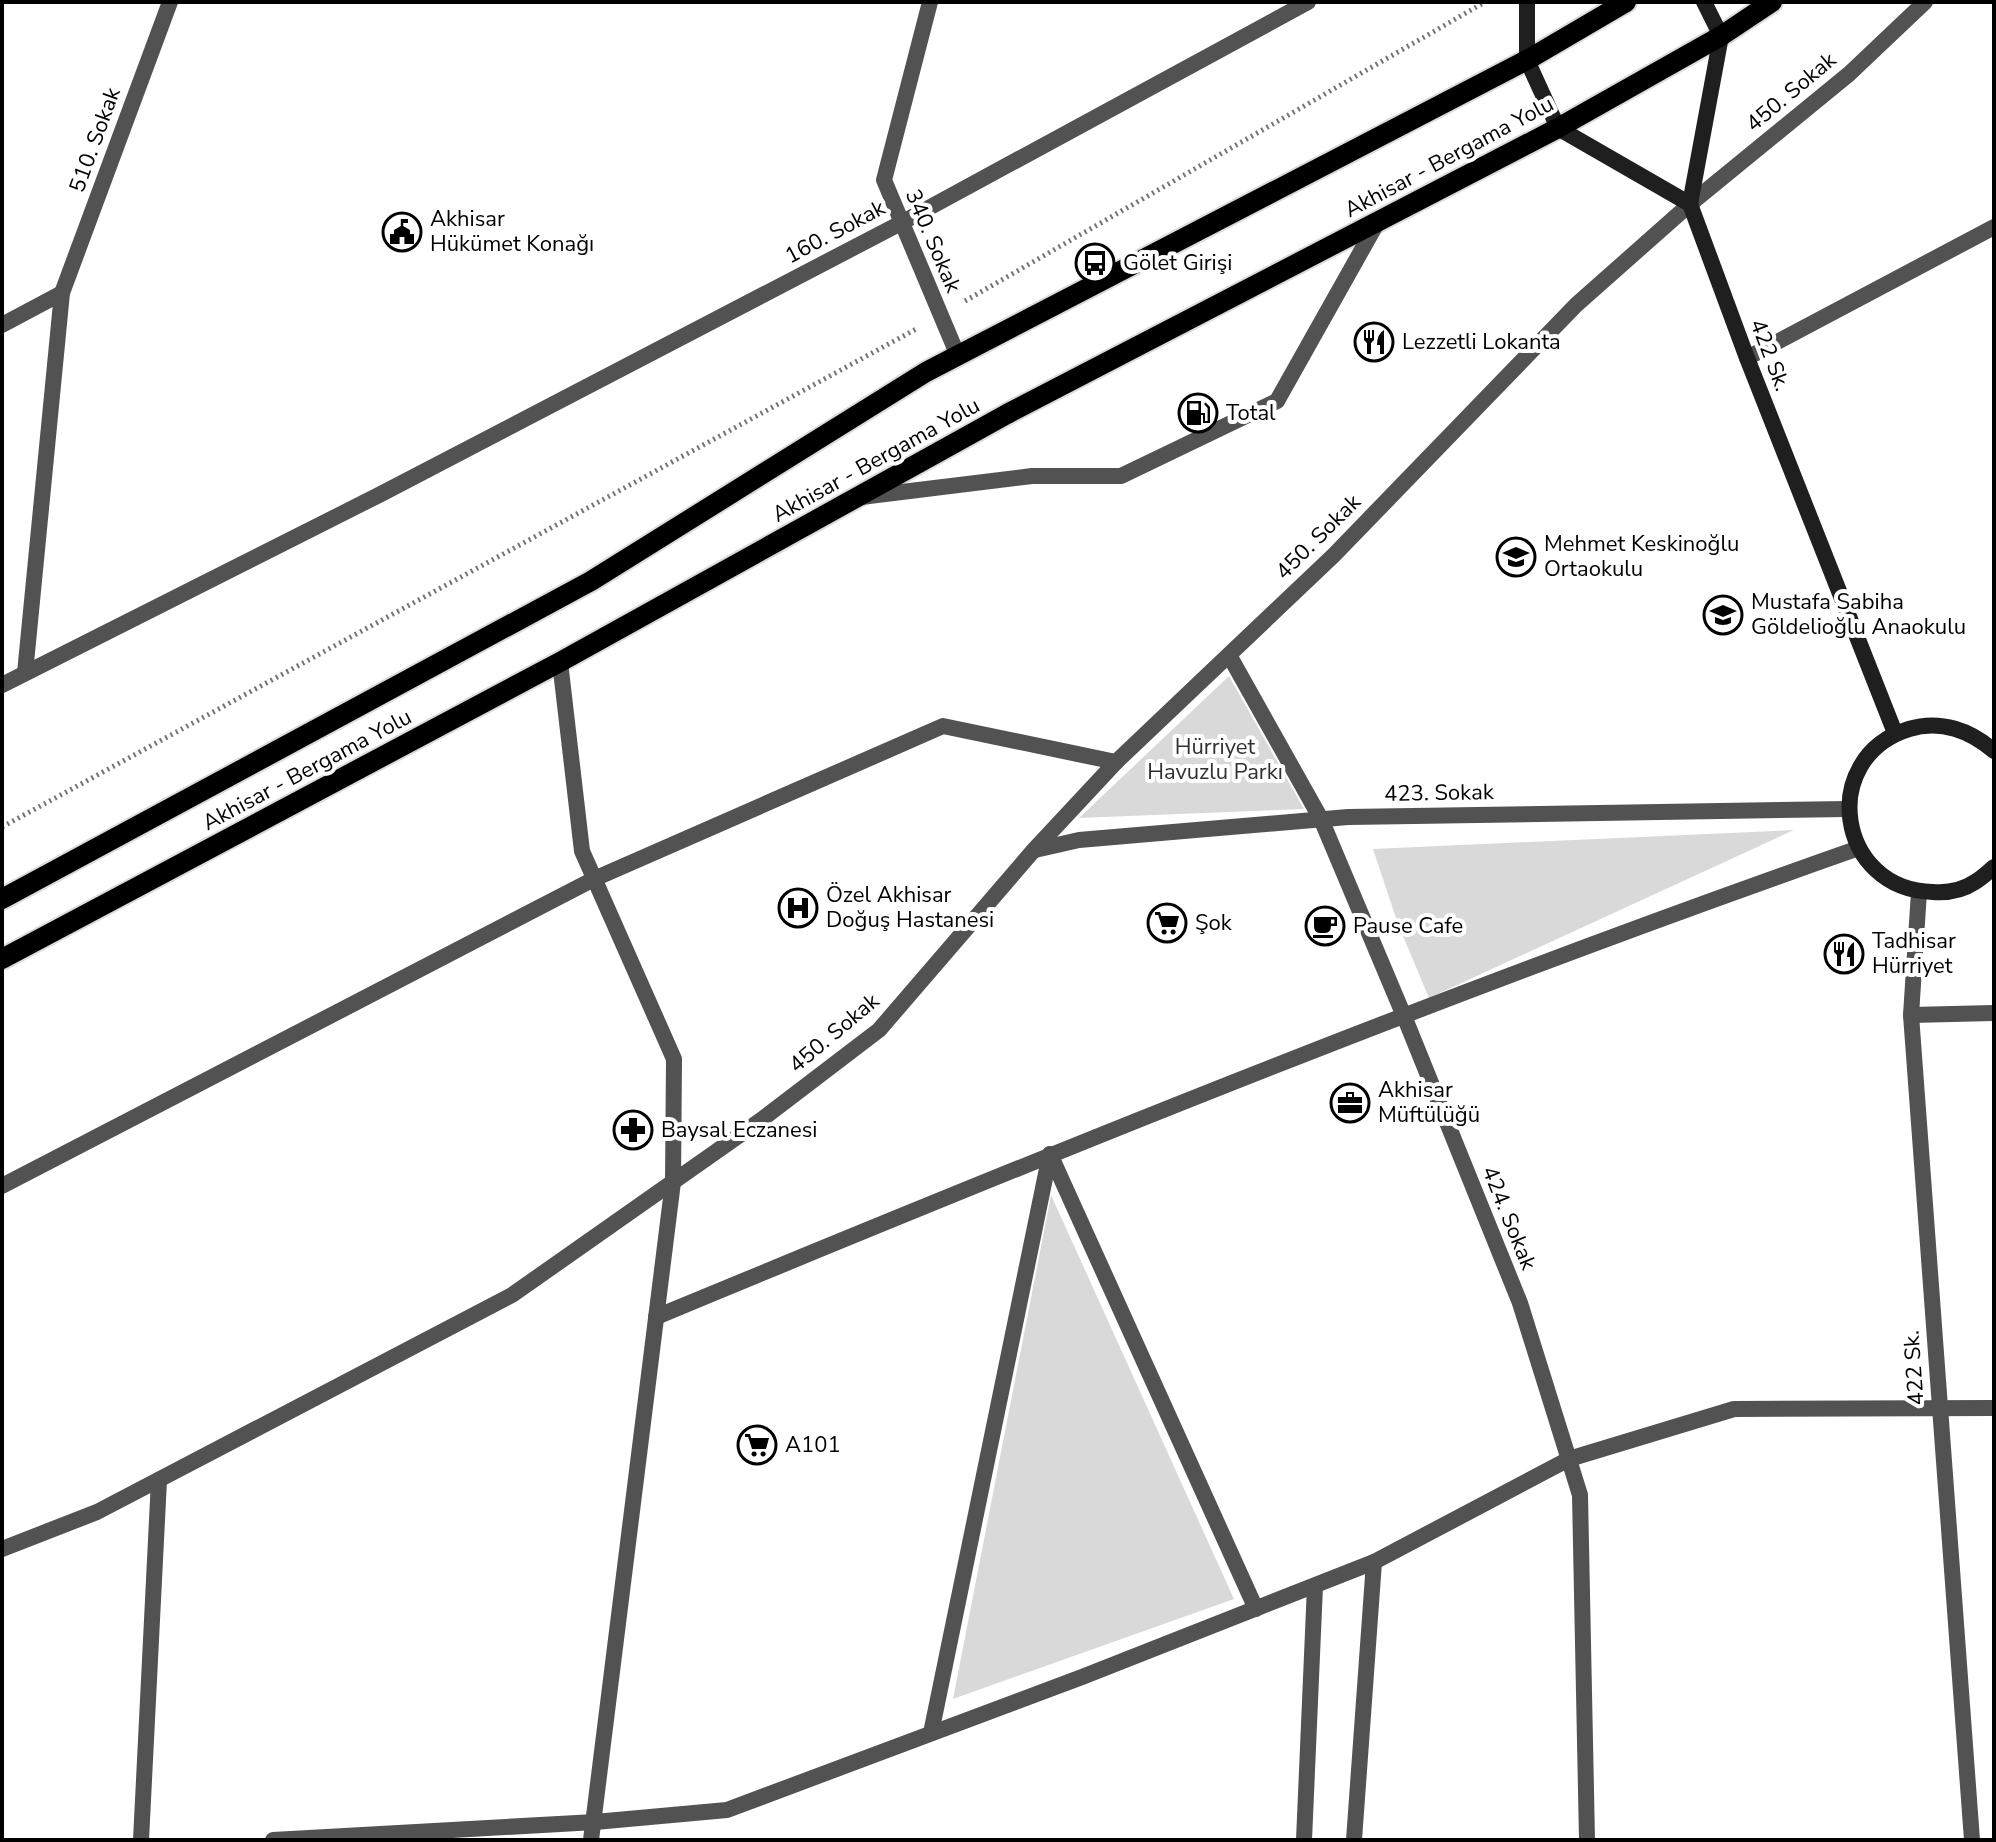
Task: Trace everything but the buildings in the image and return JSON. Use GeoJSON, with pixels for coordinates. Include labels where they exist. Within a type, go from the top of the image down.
{"type":"FeatureCollection","features":[{"type":"Feature","properties":{"kind":"main road","name":"Akhisar - Bergama Yolu"},"geometry":{"type":"LineString","coordinates":[[2,899],[591,581],[926,372],[1527,60],[1626,2]]}},
{"type":"Feature","properties":{"kind":"main road","name":"Akhisar - Bergama Yolu"},"geometry":{"type":"LineString","coordinates":[[2,959],[560,662],[1007,414],[1558,128],[1721,36],[1772,2]]}},
{"type":"Feature","properties":{"kind":"street","name":"510. Sokak"},"geometry":{"type":"LineString","coordinates":[[25,673],[62,293],[170,2]]}},
{"type":"Feature","properties":{"kind":"street","name":"340. Sokak"},"geometry":{"type":"LineString","coordinates":[[930,2],[884,180],[958,356]]}},
{"type":"Feature","properties":{"kind":"street","name":"160. Sokak"},"geometry":{"type":"LineString","coordinates":[[2,685],[379,495],[901,223],[1308,2]]}},
{"type":"Feature","properties":{"kind":"street"},"geometry":{"type":"LineString","coordinates":[[1527,2],[1527,60],[1558,128],[1690,204],[1721,36],[1704,2]]}},
{"type":"Feature","properties":{"kind":"street","name":"450. Sokak"},"geometry":{"type":"LineString","coordinates":[[2,1549],[97,1512],[512,1295],[761,1120],[879,1030],[1033,851],[1116,762],[1334,555],[1576,305],[1690,204],[1849,74],[1925,2]]}},
{"type":"Feature","properties":{"kind":"street","name":"422 Sk."},"geometry":{"type":"LineString","coordinates":[[1690,204],[1747,358],[1895,733]]}},
{"type":"Feature","properties":{"kind":"street"},"geometry":{"type":"LineString","coordinates":[[856,498],[1032,476],[1121,476],[1277,401],[1377,223]]}},
{"type":"Feature","properties":{"kind":"street"},"geometry":{"type":"LineString","coordinates":[[1747,358],[1994,227]]}},
{"type":"Feature","properties":{"kind":"street"},"geometry":{"type":"LineString","coordinates":[[2,325],[62,293]]}},
{"type":"Feature","properties":{"kind":"street","name":"424. Sokak"},"geometry":{"type":"LineString","coordinates":[[1229,655],[1321,819],[1404,1016],[1520,1303],[1580,1495],[1587,1840]]}},
{"type":"Feature","properties":{"kind":"street"},"geometry":{"type":"LineString","coordinates":[[560,662],[582,851],[674,1059],[673,1182],[591,1840]]}},
{"type":"Feature","properties":{"kind":"street"},"geometry":{"type":"LineString","coordinates":[[1994,751],[1986,735],[1950,726],[1921,725],[1895,733],[1874,749],[1858,770],[1847,809],[1859,848],[1873,868],[1894,884],[1919,892],[1946,893],[1974,883],[1994,867]]}},
{"type":"Feature","properties":{"kind":"street"},"geometry":{"type":"LineString","coordinates":[[2,1186],[594,879],[943,726],[1116,762]]}},
{"type":"Feature","properties":{"kind":"street","name":"423. Sokak"},"geometry":{"type":"LineString","coordinates":[[1033,851],[1079,840],[1379,816],[1847,809]]}},
{"type":"Feature","properties":{"kind":"street"},"geometry":{"type":"LineString","coordinates":[[656,1317],[1050,1154],[1681,911],[1859,848]]}},
{"type":"Feature","properties":{"kind":"street","name":"422 Sk."},"geometry":{"type":"LineString","coordinates":[[1919,892],[1911,1015],[1972,1840]]}},
{"type":"Feature","properties":{"kind":"street"},"geometry":{"type":"LineString","coordinates":[[1911,1015],[1994,1013]]}},
{"type":"Feature","properties":{"kind":"street"},"geometry":{"type":"LineString","coordinates":[[1050,1154],[1256,1609]]}},
{"type":"Feature","properties":{"kind":"street"},"geometry":{"type":"LineString","coordinates":[[931,1733],[1050,1154]]}},
{"type":"Feature","properties":{"kind":"street"},"geometry":{"type":"LineString","coordinates":[[273,1840],[595,1822],[727,1810],[1374,1562],[1569,1459],[1734,1409],[1994,1408]]}},
{"type":"Feature","properties":{"kind":"street"},"geometry":{"type":"LineString","coordinates":[[141,1840],[159,1480]]}},
{"type":"Feature","properties":{"kind":"street"},"geometry":{"type":"LineString","coordinates":[[1354,1840],[1374,1562]]}},
{"type":"Feature","properties":{"kind":"street"},"geometry":{"type":"LineString","coordinates":[[1304,1840],[1315,1586]]}},
{"type":"Feature","properties":{"kind":"path"},"geometry":{"type":"LineString","coordinates":[[2,827],[940,315],[1485,2]]}},
{"type":"Feature","properties":{"kind":"green space","name":"Hürriyet Havuzlu Parkı"},"geometry":{"type":"Polygon","coordinates":[[[1229,676],[1304,809],[1079,818],[1229,676]]]}},
{"type":"Feature","properties":{"kind":"green space"},"geometry":{"type":"Polygon","coordinates":[[[1794,830],[1429,998],[1398,924],[1373,849],[1794,830]]]}},
{"type":"Feature","properties":{"kind":"green space"},"geometry":{"type":"Polygon","coordinates":[[[1051,1195],[1234,1599],[953,1699],[1051,1195]]]}},
{"type":"Feature","properties":{"kind":"place","name":"Akhisar Hükümet Konağı"},"geometry":{"type":"Point","coordinates":[402,232]}},
{"type":"Feature","properties":{"kind":"place","name":"Gölet Girişi"},"geometry":{"type":"Point","coordinates":[1095,263]}},
{"type":"Feature","properties":{"kind":"place","name":"Lezzetli Lokanta"},"geometry":{"type":"Point","coordinates":[1374,342]}},
{"type":"Feature","properties":{"kind":"place","name":"Total"},"geometry":{"type":"Point","coordinates":[1198,413]}},
{"type":"Feature","properties":{"kind":"place","name":"Mehmet Keskinoğlu Ortaokulu"},"geometry":{"type":"Point","coordinates":[1516,557]}},
{"type":"Feature","properties":{"kind":"place","name":"Mustafa Sabiha Göldelioğlu Anaokulu"},"geometry":{"type":"Point","coordinates":[1723,615]}},
{"type":"Feature","properties":{"kind":"place","name":"Özel Akhisar Doğuş Hastanesi"},"geometry":{"type":"Point","coordinates":[798,908]}},
{"type":"Feature","properties":{"kind":"place","name":"Şok"},"geometry":{"type":"Point","coordinates":[1167,923]}},
{"type":"Feature","properties":{"kind":"place","name":"Pause Cafe"},"geometry":{"type":"Point","coordinates":[1325,926]}},
{"type":"Feature","properties":{"kind":"place","name":"Tadhisar Hürriyet"},"geometry":{"type":"Point","coordinates":[1844,954]}},
{"type":"Feature","properties":{"kind":"place","name":"Akhisar Müftülüğü"},"geometry":{"type":"Point","coordinates":[1350,1103]}},
{"type":"Feature","properties":{"kind":"place","name":"Baysal Eczanesi"},"geometry":{"type":"Point","coordinates":[633,1130]}},
{"type":"Feature","properties":{"kind":"place","name":"A101"},"geometry":{"type":"Point","coordinates":[757,1445]}}]}
